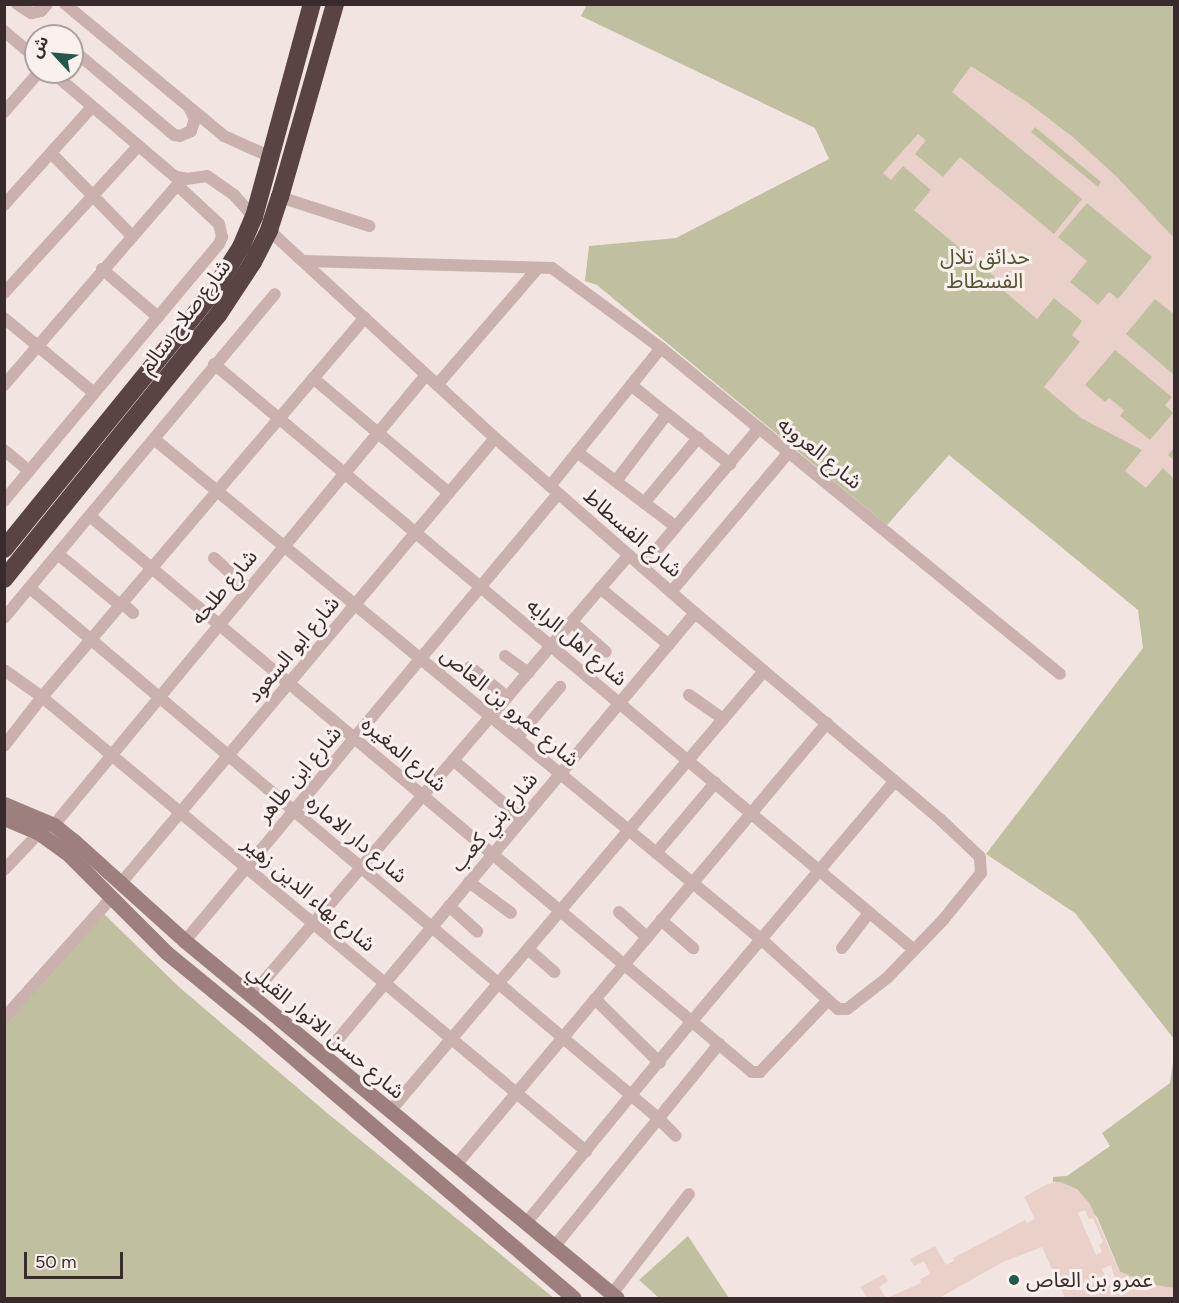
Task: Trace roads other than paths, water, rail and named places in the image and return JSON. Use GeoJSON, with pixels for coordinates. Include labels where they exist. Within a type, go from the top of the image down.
{"type":"FeatureCollection","features":[{"type":"Feature","properties":{"kind":"highway","name":"شارع صلاح سالم"},"geometry":{"type":"LineString","coordinates":[[4,549],[211,294],[242,247],[255,217],[312,4]]}},
{"type":"Feature","properties":{"kind":"highway","name":"شارع صلاح سالم"},"geometry":{"type":"LineString","coordinates":[[4,579],[231,298],[269,230],[335,4]]}},
{"type":"Feature","properties":{"kind":"main road","name":"شارع حسن الانوار القبلي"},"geometry":{"type":"LineString","coordinates":[[4,804],[54,825],[185,941],[615,1297]]}},
{"type":"Feature","properties":{"kind":"main road","name":"شارع حسن الانوار القبلي"},"geometry":{"type":"LineString","coordinates":[[4,818],[39,833],[67,853],[167,953],[260,1029],[574,1299]]}},
{"type":"Feature","properties":{"kind":"street"},"geometry":{"type":"LineString","coordinates":[[17,4],[31,13],[41,11],[47,4]]}},
{"type":"Feature","properties":{"kind":"street"},"geometry":{"type":"LineString","coordinates":[[65,4],[231,141],[271,157]]}},
{"type":"Feature","properties":{"kind":"street"},"geometry":{"type":"LineString","coordinates":[[4,31],[24,48]]}},
{"type":"Feature","properties":{"kind":"street"},"geometry":{"type":"LineString","coordinates":[[84,60],[174,135],[180,136],[191,131],[195,119],[190,109]]}},
{"type":"Feature","properties":{"kind":"street"},"geometry":{"type":"LineString","coordinates":[[4,112],[28,84]]}},
{"type":"Feature","properties":{"kind":"street"},"geometry":{"type":"LineString","coordinates":[[4,501],[219,244],[222,237],[219,224],[174,176],[66,84]]}},
{"type":"Feature","properties":{"kind":"street"},"geometry":{"type":"LineString","coordinates":[[4,205],[92,107]]}},
{"type":"Feature","properties":{"kind":"street"},"geometry":{"type":"LineString","coordinates":[[4,293],[138,146]]}},
{"type":"Feature","properties":{"kind":"street"},"geometry":{"type":"LineString","coordinates":[[51,153],[132,236]]}},
{"type":"Feature","properties":{"kind":"street"},"geometry":{"type":"LineString","coordinates":[[4,385],[102,269],[180,182],[207,176],[234,195],[255,217]]}},
{"type":"Feature","properties":{"kind":"street"},"geometry":{"type":"LineString","coordinates":[[280,197],[369,226]]}},
{"type":"Feature","properties":{"kind":"street","name":"شارع الفسطاط"},"geometry":{"type":"LineString","coordinates":[[269,230],[495,438],[628,556],[827,723],[980,857],[981,873],[967,893],[914,950]]}},
{"type":"Feature","properties":{"kind":"street"},"geometry":{"type":"LineString","coordinates":[[304,261],[537,269]]}},
{"type":"Feature","properties":{"kind":"street","name":"شارع العروبه"},"geometry":{"type":"LineString","coordinates":[[537,269],[552,268],[661,348],[1060,674]]}},
{"type":"Feature","properties":{"kind":"street"},"geometry":{"type":"LineString","coordinates":[[102,269],[158,317]]}},
{"type":"Feature","properties":{"kind":"street"},"geometry":{"type":"LineString","coordinates":[[437,385],[537,269]]}},
{"type":"Feature","properties":{"kind":"street"},"geometry":{"type":"LineString","coordinates":[[4,618],[31,589],[214,364],[275,294]]}},
{"type":"Feature","properties":{"kind":"street"},"geometry":{"type":"LineString","coordinates":[[4,318],[94,393]]}},
{"type":"Feature","properties":{"kind":"street"},"geometry":{"type":"LineString","coordinates":[[4,746],[90,640],[365,318]]}},
{"type":"Feature","properties":{"kind":"street","name":"شارع ابن طاهر"},"geometry":{"type":"LineString","coordinates":[[185,941],[481,587],[554,490],[577,452],[661,348]]}},
{"type":"Feature","properties":{"kind":"street","name":"شارع اهل الرايه"},"geometry":{"type":"LineString","coordinates":[[214,364],[914,950]]}},
{"type":"Feature","properties":{"kind":"street","name":"شارع طلحه"},"geometry":{"type":"LineString","coordinates":[[54,825],[426,375]]}},
{"type":"Feature","properties":{"kind":"street"},"geometry":{"type":"LineString","coordinates":[[313,378],[449,493]]}},
{"type":"Feature","properties":{"kind":"street"},"geometry":{"type":"LineString","coordinates":[[631,385],[730,464]]}},
{"type":"Feature","properties":{"kind":"street"},"geometry":{"type":"LineString","coordinates":[[616,481],[667,414]]}},
{"type":"Feature","properties":{"kind":"street"},"geometry":{"type":"LineString","coordinates":[[642,567],[759,428]]}},
{"type":"Feature","properties":{"kind":"street","name":"شارع ابو السعود"},"geometry":{"type":"LineString","coordinates":[[121,883],[495,438]]}},
{"type":"Feature","properties":{"kind":"street"},"geometry":{"type":"LineString","coordinates":[[644,503],[698,438]]}},
{"type":"Feature","properties":{"kind":"street","name":"شارع عمرو بن العاص"},"geometry":{"type":"LineString","coordinates":[[154,439],[762,940],[838,1009],[847,1009],[887,978],[914,950]]}},
{"type":"Feature","properties":{"kind":"street"},"geometry":{"type":"LineString","coordinates":[[4,450],[29,471]]}},
{"type":"Feature","properties":{"kind":"street"},"geometry":{"type":"LineString","coordinates":[[577,452],[676,527]]}},
{"type":"Feature","properties":{"kind":"street"},"geometry":{"type":"LineString","coordinates":[[672,592],[789,452]]}},
{"type":"Feature","properties":{"kind":"street","name":"شارع المغيره"},"geometry":{"type":"LineString","coordinates":[[91,517],[756,1073],[828,1000]]}},
{"type":"Feature","properties":{"kind":"street"},"geometry":{"type":"LineString","coordinates":[[59,555],[132,613]]}},
{"type":"Feature","properties":{"kind":"street"},"geometry":{"type":"LineString","coordinates":[[251,996],[628,556]]}},
{"type":"Feature","properties":{"kind":"street"},"geometry":{"type":"LineString","coordinates":[[214,558],[248,589]]}},
{"type":"Feature","properties":{"kind":"street"},"geometry":{"type":"LineString","coordinates":[[600,588],[669,645]]}},
{"type":"Feature","properties":{"kind":"street","name":"شارع دار الاماره"},"geometry":{"type":"LineString","coordinates":[[31,589],[658,1118],[676,1136]]}},
{"type":"Feature","properties":{"kind":"street","name":"شارع بني كعب"},"geometry":{"type":"LineString","coordinates":[[324,1056],[695,613]]}},
{"type":"Feature","properties":{"kind":"street"},"geometry":{"type":"LineString","coordinates":[[572,622],[606,651]]}},
{"type":"Feature","properties":{"kind":"street"},"geometry":{"type":"LineString","coordinates":[[506,656],[528,673]]}},
{"type":"Feature","properties":{"kind":"street"},"geometry":{"type":"LineString","coordinates":[[470,668],[507,697]]}},
{"type":"Feature","properties":{"kind":"street","name":"شارع بهاء الدين زهير"},"geometry":{"type":"LineString","coordinates":[[4,670],[42,697],[111,754],[586,1151]]}},
{"type":"Feature","properties":{"kind":"street"},"geometry":{"type":"LineString","coordinates":[[390,1111],[764,671]]}},
{"type":"Feature","properties":{"kind":"street"},"geometry":{"type":"LineString","coordinates":[[518,738],[560,687]]}},
{"type":"Feature","properties":{"kind":"street"},"geometry":{"type":"LineString","coordinates":[[689,695],[723,719]]}},
{"type":"Feature","properties":{"kind":"street"},"geometry":{"type":"LineString","coordinates":[[456,1165],[827,723]]}},
{"type":"Feature","properties":{"kind":"street"},"geometry":{"type":"LineString","coordinates":[[453,760],[522,819]]}},
{"type":"Feature","properties":{"kind":"street"},"geometry":{"type":"LineString","coordinates":[[526,1223],[660,1063],[692,1021],[894,782]]}},
{"type":"Feature","properties":{"kind":"street"},"geometry":{"type":"LineString","coordinates":[[656,853],[716,783]]}},
{"type":"Feature","properties":{"kind":"street"},"geometry":{"type":"LineString","coordinates":[[4,870],[39,833]]}},
{"type":"Feature","properties":{"kind":"street"},"geometry":{"type":"LineString","coordinates":[[470,882],[511,913]]}},
{"type":"Feature","properties":{"kind":"street"},"geometry":{"type":"LineString","coordinates":[[6,1012],[112,897]]}},
{"type":"Feature","properties":{"kind":"street"},"geometry":{"type":"LineString","coordinates":[[449,906],[477,931]]}},
{"type":"Feature","properties":{"kind":"street"},"geometry":{"type":"LineString","coordinates":[[619,912],[647,937]]}},
{"type":"Feature","properties":{"kind":"street"},"geometry":{"type":"LineString","coordinates":[[842,948],[869,913]]}},
{"type":"Feature","properties":{"kind":"street"},"geometry":{"type":"LineString","coordinates":[[661,920],[693,948]]}},
{"type":"Feature","properties":{"kind":"street"},"geometry":{"type":"LineString","coordinates":[[528,949],[554,972]]}},
{"type":"Feature","properties":{"kind":"street"},"geometry":{"type":"LineString","coordinates":[[595,999],[660,1063]]}},
{"type":"Feature","properties":{"kind":"street"},"geometry":{"type":"LineString","coordinates":[[554,1247],[719,1044]]}},
{"type":"Feature","properties":{"kind":"street"},"geometry":{"type":"LineString","coordinates":[[615,1297],[689,1194]]}},
{"type":"Feature","properties":{"kind":"place","name":"عمرو بن العاص"},"geometry":{"type":"Point","coordinates":[1014,1280]}},
{"type":"Feature","properties":{"kind":"park label","name":"حدائق تلال الفسطاط"},"geometry":{"type":"Point","coordinates":[985,269]}}]}
